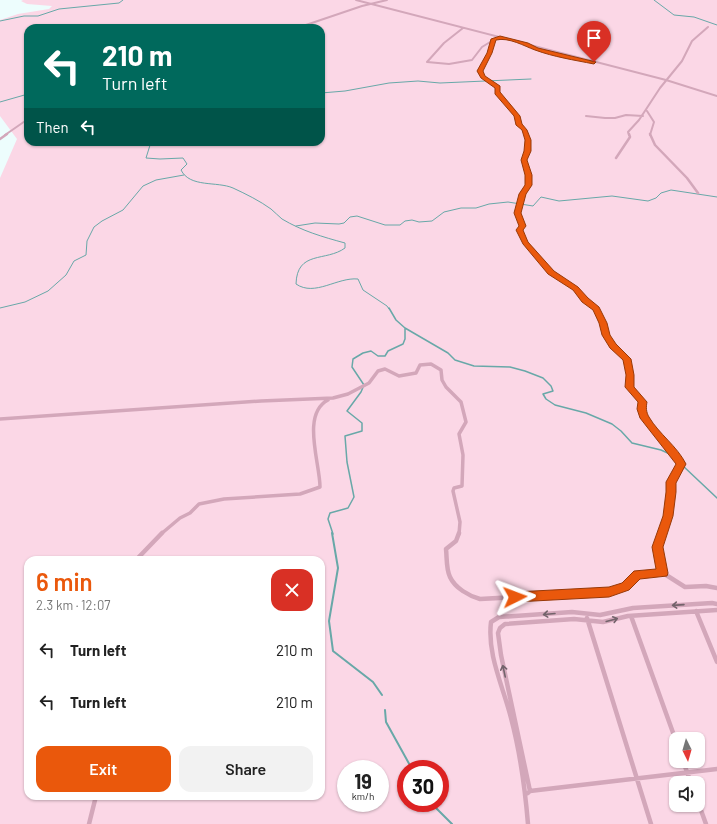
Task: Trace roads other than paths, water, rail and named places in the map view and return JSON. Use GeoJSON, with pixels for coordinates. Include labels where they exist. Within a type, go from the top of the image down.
{"type":"FeatureCollection","features":[{"type":"Feature","properties":{"kind":"street"},"geometry":{"type":"LineString","coordinates":[[356,0],[526,44],[536,49],[565,57],[602,63],[666,80],[717,96]]}},
{"type":"Feature","properties":{"kind":"street"},"geometry":{"type":"LineString","coordinates":[[310,24],[387,0]]}},
{"type":"Feature","properties":{"kind":"street"},"geometry":{"type":"LineString","coordinates":[[616,158],[630,137],[628,132],[643,116],[666,80],[682,60],[695,38],[702,30],[708,27]]}},
{"type":"Feature","properties":{"kind":"street"},"geometry":{"type":"LineString","coordinates":[[462,28],[444,43],[427,62],[449,64],[472,60],[475,58],[477,52],[489,41],[500,38]]}},
{"type":"Feature","properties":{"kind":"street"},"geometry":{"type":"LineString","coordinates":[[494,39],[490,53],[480,71],[481,75],[498,87],[498,92],[517,116],[529,143],[524,160],[528,175],[528,185],[523,194],[518,213],[523,226],[520,230],[523,238],[527,245],[551,272],[576,288],[585,300],[596,309],[603,323],[606,335],[613,346],[627,359],[630,375],[630,387],[642,402],[641,409],[644,418],[673,451],[681,464],[671,482],[668,516],[657,547],[663,573]]}},
{"type":"Feature","properties":{"kind":"street"},"geometry":{"type":"LineString","coordinates":[[646,111],[654,122],[650,135],[653,143],[665,154],[675,168],[687,178],[698,193]]}},
{"type":"Feature","properties":{"kind":"street"},"geometry":{"type":"LineString","coordinates":[[586,116],[615,118],[626,115],[643,116]]}},
{"type":"Feature","properties":{"kind":"street"},"geometry":{"type":"LineString","coordinates":[[0,139],[24,123]]}},
{"type":"Feature","properties":{"kind":"street"},"geometry":{"type":"LineString","coordinates":[[140,556],[168,527],[190,513],[199,504],[224,498],[240,499],[270,495],[300,494],[320,487],[321,479],[314,447],[314,416],[316,410],[324,402],[348,394],[369,383],[378,371],[385,369],[402,376],[416,373],[418,367],[431,364],[441,370],[442,380],[446,387],[461,402],[466,422],[459,434],[463,455],[462,486],[454,488],[453,492],[460,515],[459,536],[455,542],[446,547],[448,570],[454,582],[475,598],[486,599],[609,592],[625,587],[638,575],[663,573],[685,587],[706,586],[717,588]]}},
{"type":"Feature","properties":{"kind":"street"},"geometry":{"type":"LineString","coordinates":[[0,419],[262,401],[330,399]]}},
{"type":"Feature","properties":{"kind":"street"},"geometry":{"type":"LineString","coordinates":[[527,800],[520,758],[495,663],[490,633],[491,622],[499,618],[514,616],[572,612],[600,615],[633,608],[712,603],[717,604]]}},
{"type":"Feature","properties":{"kind":"street"},"geometry":{"type":"LineString","coordinates":[[528,824],[527,800],[525,799],[530,791],[501,655],[498,633],[500,628],[505,624],[517,622],[587,619],[603,622],[631,616],[717,610]]}},
{"type":"Feature","properties":{"kind":"street"},"geometry":{"type":"LineString","coordinates":[[696,611],[717,662]]}},
{"type":"Feature","properties":{"kind":"street"},"geometry":{"type":"LineString","coordinates":[[586,613],[651,824]]}},
{"type":"Feature","properties":{"kind":"street"},"geometry":{"type":"LineString","coordinates":[[631,616],[673,732]]}},
{"type":"Feature","properties":{"kind":"street"},"geometry":{"type":"LineString","coordinates":[[685,768],[688,776]]}},
{"type":"Feature","properties":{"kind":"street"},"geometry":{"type":"LineString","coordinates":[[530,791],[717,769]]}},
{"type":"Feature","properties":{"kind":"street"},"geometry":{"type":"LineString","coordinates":[[89,824],[95,800]]}},
{"type":"Feature","properties":{"kind":"street"},"geometry":{"type":"LineString","coordinates":[[702,812],[706,824]]}},
{"type":"Feature","properties":{"kind":"waterway"},"geometry":{"type":"LineString","coordinates":[[0,21],[24,16],[38,16],[59,9],[119,3],[123,0]]}},
{"type":"Feature","properties":{"kind":"waterway"},"geometry":{"type":"LineString","coordinates":[[654,0],[674,15],[694,17],[717,25]]}},
{"type":"Feature","properties":{"kind":"waterway"},"geometry":{"type":"LineString","coordinates":[[325,93],[345,91],[389,83],[418,81],[440,83],[531,79]]}},
{"type":"Feature","properties":{"kind":"waterway"},"geometry":{"type":"LineString","coordinates":[[0,102],[24,95]]}},
{"type":"Feature","properties":{"kind":"waterway"},"geometry":{"type":"LineString","coordinates":[[150,146],[146,158],[183,158],[187,164],[181,170],[185,176],[197,182],[233,188],[262,203],[282,219],[297,227],[345,243],[345,248],[329,255],[314,258],[301,266],[296,284],[303,287],[318,288],[350,279],[358,279],[363,290],[387,306],[389,309]]}},
{"type":"Feature","properties":{"kind":"waterway"},"geometry":{"type":"LineString","coordinates":[[0,308],[25,302],[48,291],[66,275],[74,261],[86,255],[87,241],[94,227],[123,210],[143,186],[156,180],[184,175]]}},
{"type":"Feature","properties":{"kind":"waterway"},"geometry":{"type":"LineString","coordinates":[[296,226],[315,223],[339,224],[344,223],[350,217],[357,216],[385,225],[400,225],[405,221],[412,220],[419,222],[432,221],[444,212],[461,208],[476,208],[489,204],[508,202],[533,206],[541,197],[559,201],[612,196],[648,201],[656,198],[661,193],[671,190],[717,197]]}},
{"type":"Feature","properties":{"kind":"waterway"},"geometry":{"type":"LineString","coordinates":[[389,308],[396,320],[405,328]]}},
{"type":"Feature","properties":{"kind":"waterway"},"geometry":{"type":"LineString","coordinates":[[333,534],[328,519],[330,513],[348,508],[354,497],[347,462],[345,436],[362,431],[362,423],[347,411],[361,392],[364,385],[352,367],[353,359],[363,353],[371,351],[378,356],[385,356],[388,351],[403,344],[405,339],[405,328]]}},
{"type":"Feature","properties":{"kind":"waterway"},"geometry":{"type":"LineString","coordinates":[[405,328],[448,353],[455,360],[474,366],[510,367],[543,378],[551,386],[553,391],[543,394],[546,399],[555,405],[586,413],[612,424],[632,443],[661,450],[672,455]]}},
{"type":"Feature","properties":{"kind":"waterway"},"geometry":{"type":"LineString","coordinates":[[682,465],[717,498]]}},
{"type":"Feature","properties":{"kind":"waterway"},"geometry":{"type":"LineString","coordinates":[[332,533],[338,568],[329,621],[333,651],[373,682],[382,695]]}},
{"type":"Feature","properties":{"kind":"waterway"},"geometry":{"type":"LineString","coordinates":[[385,710],[386,722],[407,760]]}},
{"type":"Feature","properties":{"kind":"waterway"},"geometry":{"type":"LineString","coordinates":[[440,812],[452,824]]}}]}
